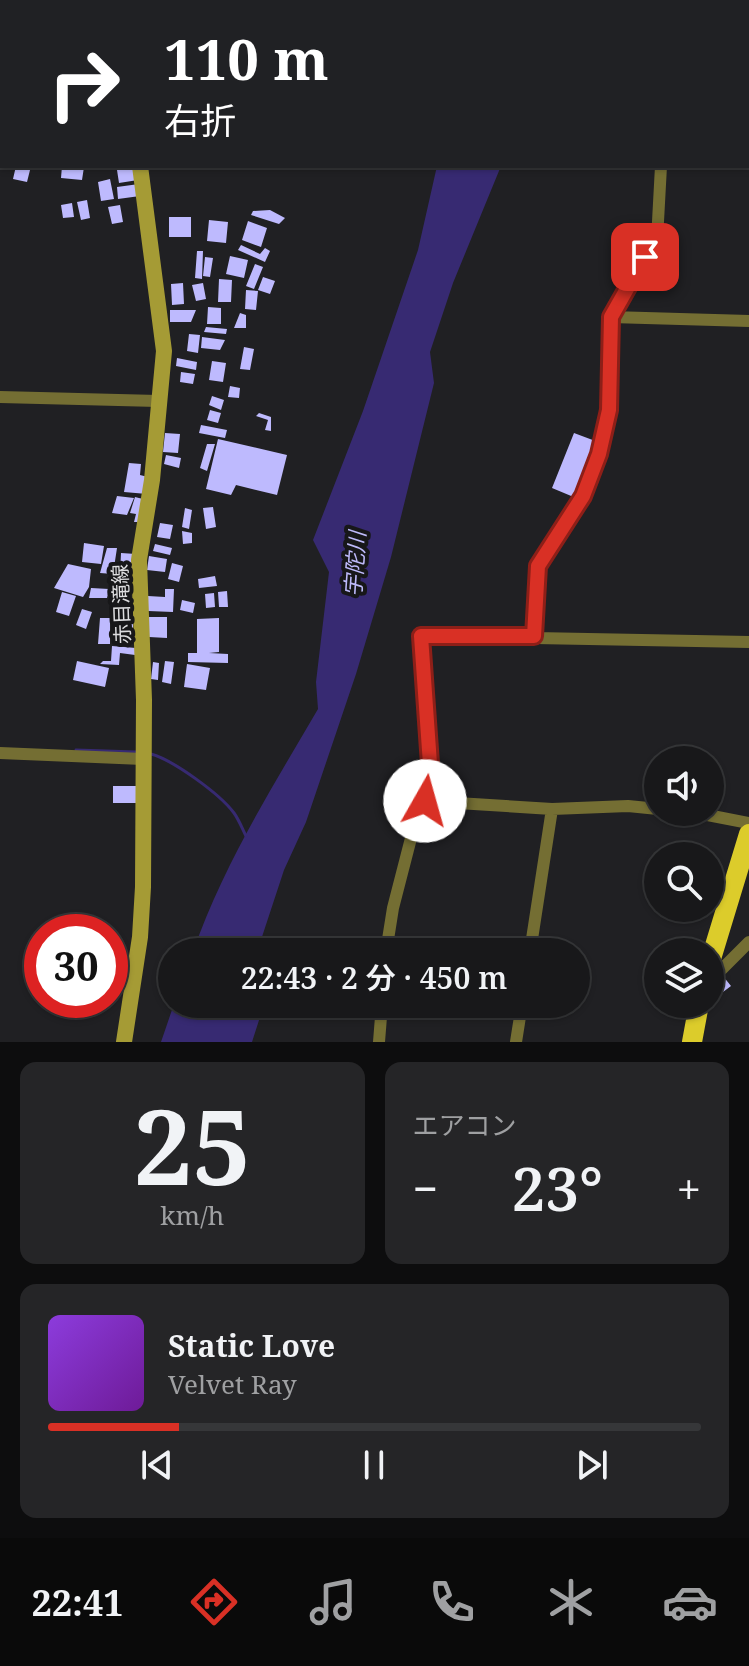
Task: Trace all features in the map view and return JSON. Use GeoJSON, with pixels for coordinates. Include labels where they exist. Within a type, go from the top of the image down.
{"type":"FeatureCollection","features":[{"type":"Feature","properties":{"kind":"highway"},"geometry":{"type":"LineString","coordinates":[[717,938],[749,834]]}},
{"type":"Feature","properties":{"kind":"highway"},"geometry":{"type":"LineString","coordinates":[[692,1042],[696,1018]]}},
{"type":"Feature","properties":{"kind":"main road","name":"赤目滝線"},"geometry":{"type":"LineString","coordinates":[[124,1042],[140,937],[143,887],[144,700],[139,560],[152,480],[164,351],[140,168]]}},
{"type":"Feature","properties":{"kind":"street"},"geometry":{"type":"LineString","coordinates":[[534,636],[538,566],[583,496],[599,454],[609,410],[611,317],[657,240],[661,168]]}},
{"type":"Feature","properties":{"kind":"street"},"geometry":{"type":"LineString","coordinates":[[611,317],[749,321]]}},
{"type":"Feature","properties":{"kind":"street"},"geometry":{"type":"LineString","coordinates":[[0,397],[158,401]]}},
{"type":"Feature","properties":{"kind":"street"},"geometry":{"type":"LineString","coordinates":[[388,938],[418,811],[425,801],[430,764],[421,636],[749,642]]}},
{"type":"Feature","properties":{"kind":"street"},"geometry":{"type":"LineString","coordinates":[[0,753],[143,754]]}},
{"type":"Feature","properties":{"kind":"street"},"geometry":{"type":"LineString","coordinates":[[425,801],[552,809],[644,808]]}},
{"type":"Feature","properties":{"kind":"street"},"geometry":{"type":"LineString","coordinates":[[532,938],[552,809]]}},
{"type":"Feature","properties":{"kind":"street"},"geometry":{"type":"LineString","coordinates":[[724,818],[749,823]]}},
{"type":"Feature","properties":{"kind":"street"},"geometry":{"type":"LineString","coordinates":[[724,967],[749,942]]}},
{"type":"Feature","properties":{"kind":"street"},"geometry":{"type":"LineString","coordinates":[[379,1042],[381,1018]]}},
{"type":"Feature","properties":{"kind":"street"},"geometry":{"type":"LineString","coordinates":[[516,1042],[520,1018]]}},
{"type":"Feature","properties":{"kind":"water","name":"宇陀川"},"geometry":{"type":"Polygon","coordinates":[[[437,168],[500,168],[453,283],[430,352],[434,383],[391,557],[356,674],[306,822],[284,870],[262,938],[198,938],[234,858],[318,709],[316,682],[329,572],[313,540],[363,411],[418,250],[437,168]]]}},
{"type":"Feature","properties":{"kind":"water"},"geometry":{"type":"Polygon","coordinates":[[[169,1018],[260,1018],[252,1042],[161,1042],[169,1018]]]}},
{"type":"Feature","properties":{"kind":"building"},"geometry":{"type":"Polygon","coordinates":[[[16,168],[30,168],[27,182],[13,179],[16,168]]]}},
{"type":"Feature","properties":{"kind":"building"},"geometry":{"type":"Polygon","coordinates":[[[62,168],[84,168],[82,180],[61,178],[62,168]]]}},
{"type":"Feature","properties":{"kind":"building"},"geometry":{"type":"Polygon","coordinates":[[[137,168],[138,180],[119,183],[117,170],[137,168]]]}},
{"type":"Feature","properties":{"kind":"building"},"geometry":{"type":"Polygon","coordinates":[[[110,179],[114,199],[101,201],[98,182],[110,179]]]}},
{"type":"Feature","properties":{"kind":"building"},"geometry":{"type":"Polygon","coordinates":[[[139,184],[140,196],[118,199],[117,187],[139,184]]]}},
{"type":"Feature","properties":{"kind":"building"},"geometry":{"type":"Polygon","coordinates":[[[87,200],[90,218],[81,220],[77,202],[87,200]]]}},
{"type":"Feature","properties":{"kind":"building"},"geometry":{"type":"Polygon","coordinates":[[[72,203],[74,217],[63,218],[61,205],[72,203]]]}},
{"type":"Feature","properties":{"kind":"building"},"geometry":{"type":"Polygon","coordinates":[[[120,205],[123,222],[112,224],[108,207],[120,205]]]}},
{"type":"Feature","properties":{"kind":"building"},"geometry":{"type":"Polygon","coordinates":[[[270,210],[285,218],[279,224],[251,215],[253,211],[270,210]]]}},
{"type":"Feature","properties":{"kind":"building"},"geometry":{"type":"Polygon","coordinates":[[[169,217],[191,217],[191,237],[169,237],[169,217]]]}},
{"type":"Feature","properties":{"kind":"building"},"geometry":{"type":"Polygon","coordinates":[[[209,220],[228,222],[226,243],[207,241],[209,220]]]}},
{"type":"Feature","properties":{"kind":"building"},"geometry":{"type":"Polygon","coordinates":[[[248,221],[267,228],[261,247],[242,240],[248,221]]]}},
{"type":"Feature","properties":{"kind":"building"},"geometry":{"type":"Polygon","coordinates":[[[241,245],[260,254],[265,248],[270,251],[265,262],[238,250],[241,245]]]}},
{"type":"Feature","properties":{"kind":"building"},"geometry":{"type":"Polygon","coordinates":[[[197,251],[203,251],[202,279],[195,278],[197,251]]]}},
{"type":"Feature","properties":{"kind":"building"},"geometry":{"type":"Polygon","coordinates":[[[230,256],[248,260],[244,278],[226,274],[230,256]]]}},
{"type":"Feature","properties":{"kind":"building"},"geometry":{"type":"Polygon","coordinates":[[[205,257],[213,258],[210,277],[203,276],[205,257]]]}},
{"type":"Feature","properties":{"kind":"building"},"geometry":{"type":"Polygon","coordinates":[[[255,264],[263,267],[254,289],[246,286],[255,264]]]}},
{"type":"Feature","properties":{"kind":"building"},"geometry":{"type":"Polygon","coordinates":[[[263,277],[275,281],[270,294],[258,290],[263,277]]]}},
{"type":"Feature","properties":{"kind":"building"},"geometry":{"type":"Polygon","coordinates":[[[219,279],[232,280],[231,302],[218,302],[219,279]]]}},
{"type":"Feature","properties":{"kind":"building"},"geometry":{"type":"Polygon","coordinates":[[[183,283],[184,304],[172,305],[171,284],[183,283]]]}},
{"type":"Feature","properties":{"kind":"building"},"geometry":{"type":"Polygon","coordinates":[[[203,283],[206,299],[196,301],[192,285],[203,283]]]}},
{"type":"Feature","properties":{"kind":"building"},"geometry":{"type":"Polygon","coordinates":[[[246,290],[258,291],[256,310],[245,309],[246,290]]]}},
{"type":"Feature","properties":{"kind":"building"},"geometry":{"type":"Polygon","coordinates":[[[208,307],[221,308],[221,324],[207,324],[208,307]]]}},
{"type":"Feature","properties":{"kind":"building"},"geometry":{"type":"Polygon","coordinates":[[[170,310],[196,310],[191,322],[170,322],[170,310]]]}},
{"type":"Feature","properties":{"kind":"building"},"geometry":{"type":"Polygon","coordinates":[[[240,313],[246,315],[246,328],[234,328],[240,313]]]}},
{"type":"Feature","properties":{"kind":"building"},"geometry":{"type":"Polygon","coordinates":[[[206,327],[227,329],[226,334],[204,332],[206,327]]]}},
{"type":"Feature","properties":{"kind":"building"},"geometry":{"type":"Polygon","coordinates":[[[189,334],[200,335],[198,353],[187,351],[189,334]]]}},
{"type":"Feature","properties":{"kind":"building"},"geometry":{"type":"Polygon","coordinates":[[[202,337],[225,340],[220,350],[201,348],[202,337]]]}},
{"type":"Feature","properties":{"kind":"building"},"geometry":{"type":"Polygon","coordinates":[[[244,347],[254,349],[250,370],[240,369],[244,347]]]}},
{"type":"Feature","properties":{"kind":"building"},"geometry":{"type":"Polygon","coordinates":[[[177,358],[197,362],[196,370],[176,366],[177,358]]]}},
{"type":"Feature","properties":{"kind":"building"},"geometry":{"type":"Polygon","coordinates":[[[212,361],[226,363],[223,382],[209,380],[212,361]]]}},
{"type":"Feature","properties":{"kind":"building"},"geometry":{"type":"Polygon","coordinates":[[[181,372],[195,374],[193,384],[180,382],[181,372]]]}},
{"type":"Feature","properties":{"kind":"building"},"geometry":{"type":"Polygon","coordinates":[[[230,386],[240,388],[239,398],[228,397],[230,386]]]}},
{"type":"Feature","properties":{"kind":"building"},"geometry":{"type":"Polygon","coordinates":[[[212,396],[224,400],[221,410],[209,405],[212,396]]]}},
{"type":"Feature","properties":{"kind":"building"},"geometry":{"type":"Polygon","coordinates":[[[210,410],[221,413],[218,423],[207,420],[210,410]]]}},
{"type":"Feature","properties":{"kind":"building"},"geometry":{"type":"Polygon","coordinates":[[[259,413],[271,417],[271,431],[265,430],[268,420],[256,416],[259,413]]]}},
{"type":"Feature","properties":{"kind":"building"},"geometry":{"type":"Polygon","coordinates":[[[201,425],[227,430],[225,438],[199,433],[201,425]]]}},
{"type":"Feature","properties":{"kind":"building"},"geometry":{"type":"Polygon","coordinates":[[[165,433],[180,434],[178,453],[163,452],[165,433]]]}},
{"type":"Feature","properties":{"kind":"building"},"geometry":{"type":"Polygon","coordinates":[[[574,433],[598,442],[576,498],[552,488],[574,433]]]}},
{"type":"Feature","properties":{"kind":"building"},"geometry":{"type":"Polygon","coordinates":[[[218,439],[287,455],[277,495],[236,485],[231,495],[206,489],[218,439]]]}},
{"type":"Feature","properties":{"kind":"building"},"geometry":{"type":"Polygon","coordinates":[[[207,444],[215,444],[207,471],[200,468],[207,444]]]}},
{"type":"Feature","properties":{"kind":"building"},"geometry":{"type":"Polygon","coordinates":[[[166,455],[181,458],[179,468],[164,464],[166,455]]]}},
{"type":"Feature","properties":{"kind":"building"},"geometry":{"type":"Polygon","coordinates":[[[129,463],[141,464],[140,475],[148,477],[147,494],[124,492],[129,463]]]}},
{"type":"Feature","properties":{"kind":"building"},"geometry":{"type":"Polygon","coordinates":[[[117,496],[134,498],[127,515],[112,513],[117,496]]]}},
{"type":"Feature","properties":{"kind":"building"},"geometry":{"type":"Polygon","coordinates":[[[135,497],[147,500],[141,522],[134,522],[136,514],[130,513],[135,497]]]}},
{"type":"Feature","properties":{"kind":"building"},"geometry":{"type":"Polygon","coordinates":[[[213,507],[216,527],[206,529],[203,508],[213,507]]]}},
{"type":"Feature","properties":{"kind":"building"},"geometry":{"type":"Polygon","coordinates":[[[185,508],[192,510],[189,529],[182,527],[185,508]]]}},
{"type":"Feature","properties":{"kind":"building"},"geometry":{"type":"Polygon","coordinates":[[[160,523],[173,525],[170,539],[157,537],[160,523]]]}},
{"type":"Feature","properties":{"kind":"building"},"geometry":{"type":"Polygon","coordinates":[[[182,531],[192,533],[192,543],[183,544],[182,531]]]}},
{"type":"Feature","properties":{"kind":"building"},"geometry":{"type":"Polygon","coordinates":[[[84,543],[104,546],[101,564],[82,562],[84,543]]]}},
{"type":"Feature","properties":{"kind":"building"},"geometry":{"type":"Polygon","coordinates":[[[155,544],[172,548],[170,555],[153,551],[155,544]]]}},
{"type":"Feature","properties":{"kind":"building"},"geometry":{"type":"Polygon","coordinates":[[[107,548],[117,548],[113,574],[100,573],[107,548]]]}},
{"type":"Feature","properties":{"kind":"building"},"geometry":{"type":"Polygon","coordinates":[[[121,553],[136,554],[133,575],[120,574],[121,553]]]}},
{"type":"Feature","properties":{"kind":"building"},"geometry":{"type":"Polygon","coordinates":[[[149,556],[167,559],[165,572],[147,570],[149,556]]]}},
{"type":"Feature","properties":{"kind":"building"},"geometry":{"type":"Polygon","coordinates":[[[172,563],[183,566],[179,582],[168,579],[172,563]]]}},
{"type":"Feature","properties":{"kind":"building"},"geometry":{"type":"Polygon","coordinates":[[[68,564],[91,569],[89,587],[83,597],[54,588],[68,564]]]}},
{"type":"Feature","properties":{"kind":"building"},"geometry":{"type":"Polygon","coordinates":[[[215,576],[217,586],[199,588],[198,579],[215,576]]]}},
{"type":"Feature","properties":{"kind":"building"},"geometry":{"type":"Polygon","coordinates":[[[91,588],[109,589],[107,598],[89,598],[91,588]]]}},
{"type":"Feature","properties":{"kind":"building"},"geometry":{"type":"Polygon","coordinates":[[[165,589],[174,589],[173,612],[148,611],[148,596],[165,597],[165,589]]]}},
{"type":"Feature","properties":{"kind":"building"},"geometry":{"type":"Polygon","coordinates":[[[227,591],[228,607],[219,607],[218,592],[227,591]]]}},
{"type":"Feature","properties":{"kind":"building"},"geometry":{"type":"Polygon","coordinates":[[[62,592],[76,596],[69,616],[56,612],[62,592]]]}},
{"type":"Feature","properties":{"kind":"building"},"geometry":{"type":"Polygon","coordinates":[[[214,593],[215,607],[206,608],[205,594],[214,593]]]}},
{"type":"Feature","properties":{"kind":"building"},"geometry":{"type":"Polygon","coordinates":[[[182,600],[195,603],[193,613],[180,610],[182,600]]]}},
{"type":"Feature","properties":{"kind":"building"},"geometry":{"type":"Polygon","coordinates":[[[82,609],[92,612],[86,629],[76,625],[82,609]]]}},
{"type":"Feature","properties":{"kind":"building"},"geometry":{"type":"Polygon","coordinates":[[[149,617],[167,617],[167,638],[149,637],[149,617]]]}},
{"type":"Feature","properties":{"kind":"building"},"geometry":{"type":"Polygon","coordinates":[[[100,618],[110,618],[110,644],[98,644],[100,618]]]}},
{"type":"Feature","properties":{"kind":"building"},"geometry":{"type":"Polygon","coordinates":[[[219,618],[219,652],[209,653],[228,654],[228,663],[188,662],[188,653],[197,653],[197,619],[219,618]]]}},
{"type":"Feature","properties":{"kind":"building"},"geometry":{"type":"Polygon","coordinates":[[[116,622],[133,622],[133,643],[116,643],[116,622]]]}},
{"type":"Feature","properties":{"kind":"building"},"geometry":{"type":"Polygon","coordinates":[[[112,646],[136,648],[135,655],[120,653],[119,665],[100,664],[111,661],[112,646]]]}},
{"type":"Feature","properties":{"kind":"building"},"geometry":{"type":"Polygon","coordinates":[[[77,661],[109,668],[105,687],[73,680],[77,661]]]}},
{"type":"Feature","properties":{"kind":"building"},"geometry":{"type":"Polygon","coordinates":[[[165,661],[174,662],[171,684],[162,682],[165,661]]]}},
{"type":"Feature","properties":{"kind":"building"},"geometry":{"type":"Polygon","coordinates":[[[153,662],[159,663],[158,680],[151,679],[153,662]]]}},
{"type":"Feature","properties":{"kind":"building"},"geometry":{"type":"Polygon","coordinates":[[[187,664],[210,668],[206,690],[184,687],[187,664]]]}},
{"type":"Feature","properties":{"kind":"building"},"geometry":{"type":"Polygon","coordinates":[[[113,786],[140,786],[140,803],[113,803],[113,786]]]}},
{"type":"Feature","properties":{"kind":"building"},"geometry":{"type":"Polygon","coordinates":[[[724,977],[731,986],[724,991],[724,977]]]}},
{"type":"Feature","properties":{"kind":"waterway"},"geometry":{"type":"LineString","coordinates":[[76,750],[136,752]]}},
{"type":"Feature","properties":{"kind":"waterway"},"geometry":{"type":"LineString","coordinates":[[151,754],[183,770],[218,797],[234,813],[246,836]]}},
{"type":"Feature","properties":{"kind":"route"},"geometry":{"type":"LineString","coordinates":[[425,801],[430,764],[421,636],[534,636],[538,566],[583,496],[599,454],[609,410],[611,317],[645,257]]}}]}
